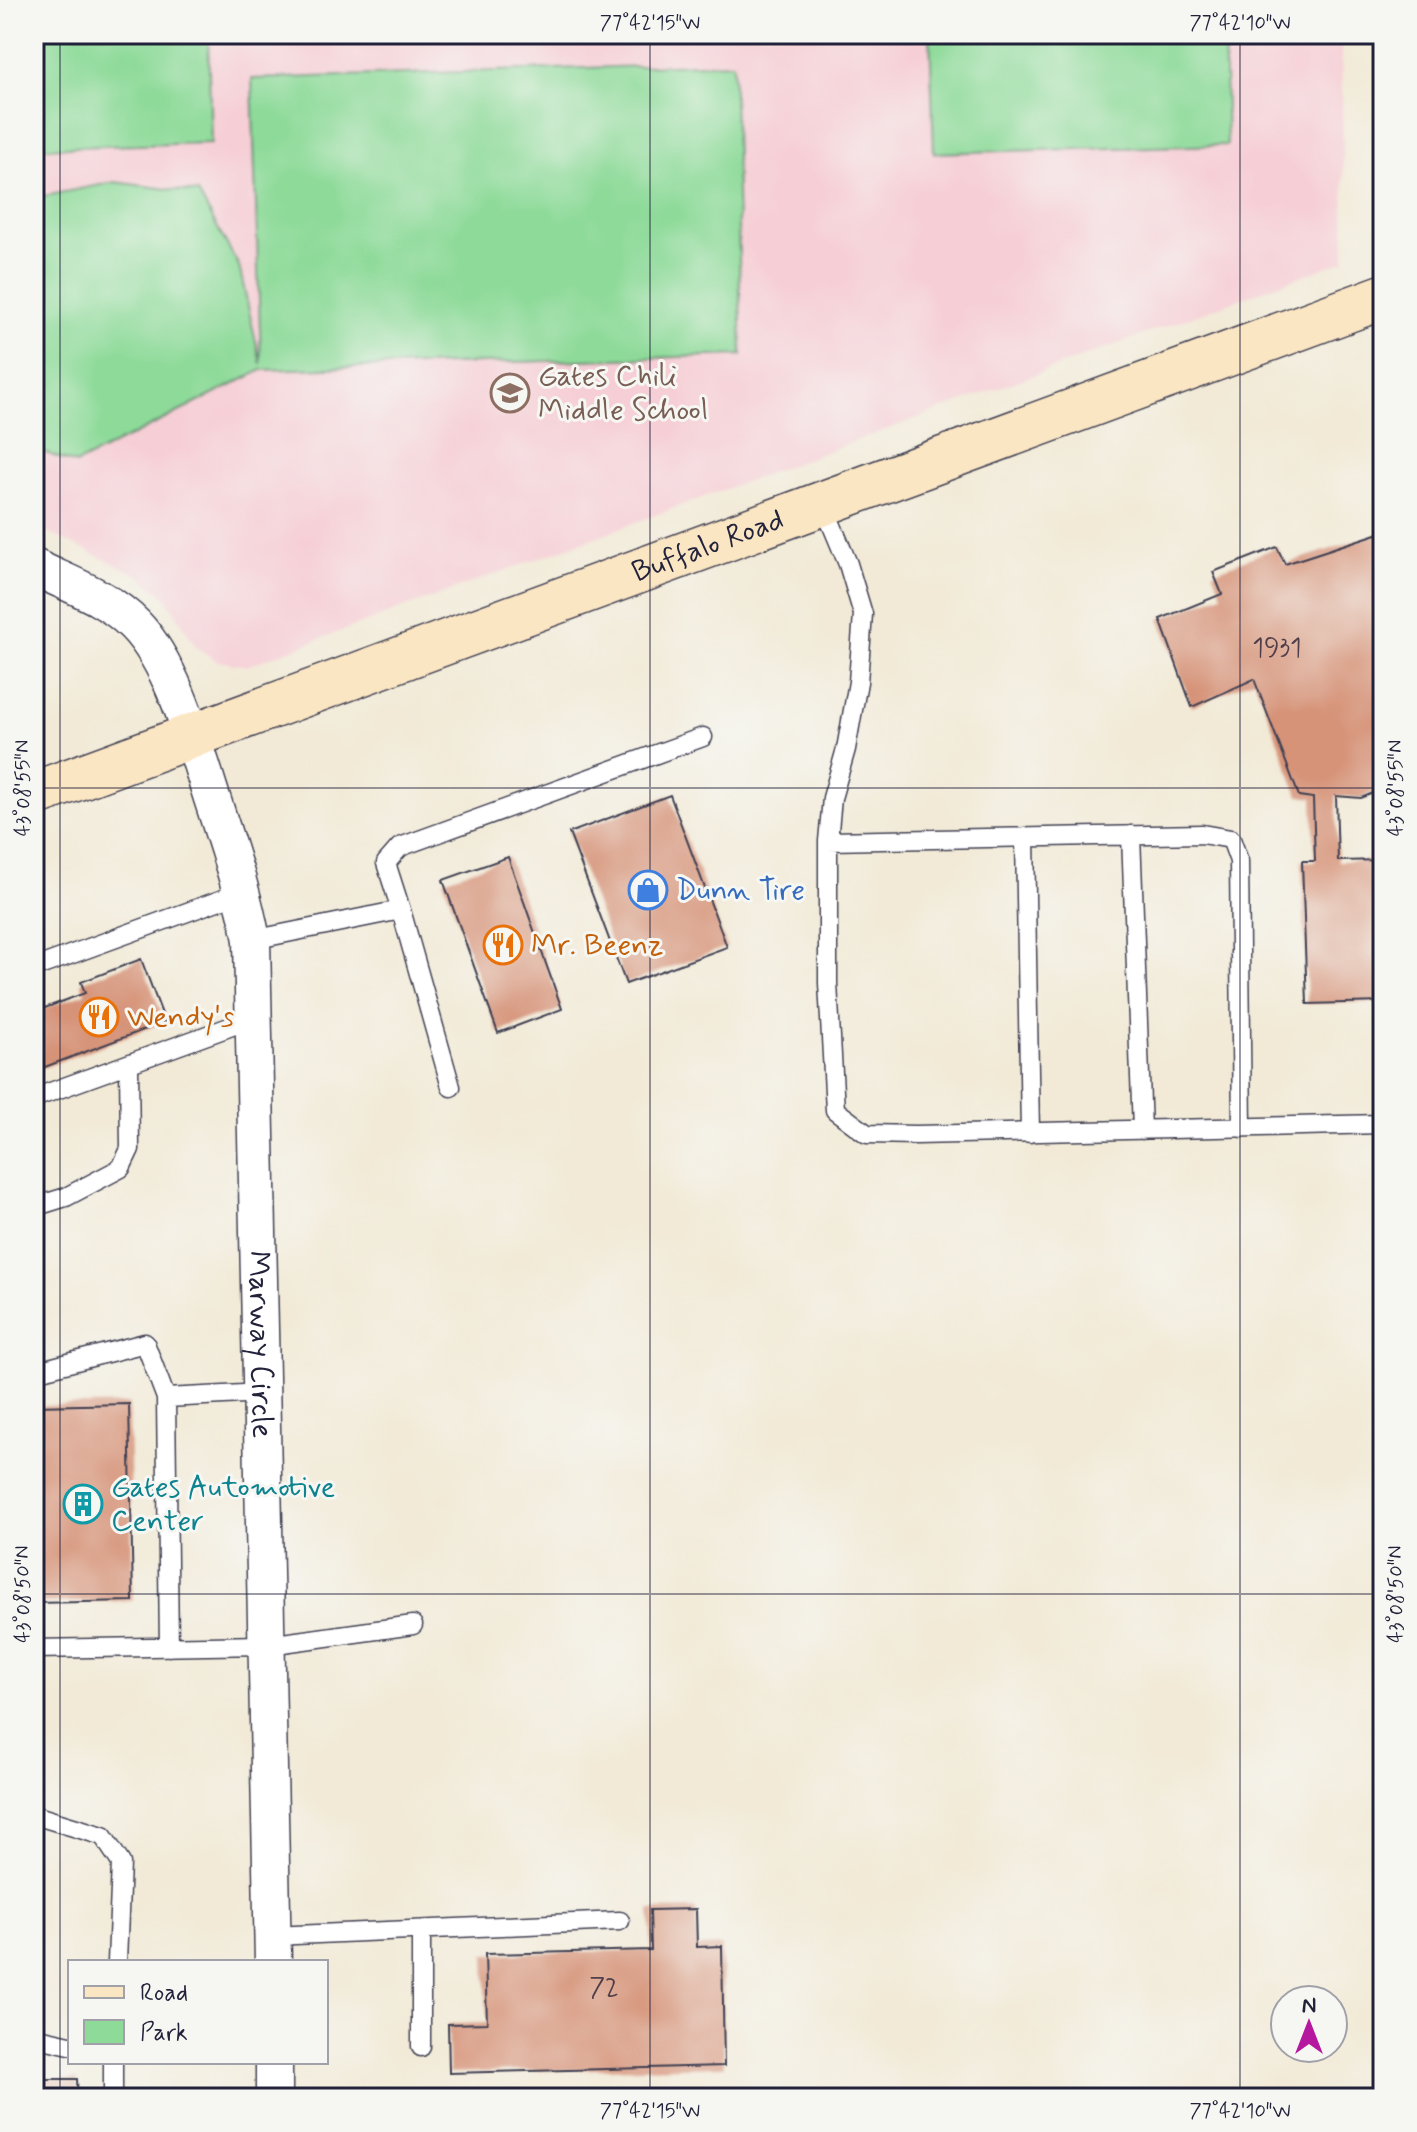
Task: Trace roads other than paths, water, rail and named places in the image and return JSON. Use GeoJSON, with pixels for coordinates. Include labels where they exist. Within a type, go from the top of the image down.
{"type":"FeatureCollection","features":[{"type":"Feature","properties":{"kind":"main road","name":"Buffalo Road"},"geometry":{"type":"LineString","coordinates":[[34,794],[1383,297]]}},
{"type":"Feature","properties":{"kind":"street","name":"Marway Circle"},"geometry":{"type":"LineString","coordinates":[[34,567],[111,604],[134,624],[155,649],[192,736],[242,892],[252,940],[272,1949]]}},
{"type":"Feature","properties":{"kind":"street"},"geometry":{"type":"LineString","coordinates":[[274,2064],[274,2098]]}},
{"type":"Feature","properties":{"kind":"lane"},"geometry":{"type":"LineString","coordinates":[[823,504],[848,564],[863,614],[858,682],[846,749],[832,798],[828,841],[828,983],[835,1110],[867,1134],[1383,1124]]}},
{"type":"Feature","properties":{"kind":"lane"},"geometry":{"type":"LineString","coordinates":[[451,1087],[386,863],[400,847],[703,737]]}},
{"type":"Feature","properties":{"kind":"lane"},"geometry":{"type":"LineString","coordinates":[[828,841],[1202,834],[1231,839],[1239,861],[1242,1128]]}},
{"type":"Feature","properties":{"kind":"lane"},"geometry":{"type":"LineString","coordinates":[[1131,835],[1142,1130]]}},
{"type":"Feature","properties":{"kind":"lane"},"geometry":{"type":"LineString","coordinates":[[1025,837],[1030,1133]]}},
{"type":"Feature","properties":{"kind":"lane"},"geometry":{"type":"LineString","coordinates":[[34,968],[242,892]]}},
{"type":"Feature","properties":{"kind":"lane"},"geometry":{"type":"LineString","coordinates":[[252,940],[401,910]]}},
{"type":"Feature","properties":{"kind":"lane"},"geometry":{"type":"LineString","coordinates":[[34,1098],[254,1018]]}},
{"type":"Feature","properties":{"kind":"lane"},"geometry":{"type":"LineString","coordinates":[[34,1207],[66,1197],[121,1168],[130,1149],[129,1065]]}},
{"type":"Feature","properties":{"kind":"lane"},"geometry":{"type":"LineString","coordinates":[[34,1372],[145,1343],[166,1398],[169,1647]]}},
{"type":"Feature","properties":{"kind":"lane"},"geometry":{"type":"LineString","coordinates":[[166,1398],[263,1393]]}},
{"type":"Feature","properties":{"kind":"lane"},"geometry":{"type":"LineString","coordinates":[[34,1649],[268,1645],[413,1625]]}},
{"type":"Feature","properties":{"kind":"lane"},"geometry":{"type":"LineString","coordinates":[[34,1815],[103,1836],[121,1863],[117,1960]]}},
{"type":"Feature","properties":{"kind":"lane"},"geometry":{"type":"LineString","coordinates":[[272,1949],[421,1931],[620,1921]]}},
{"type":"Feature","properties":{"kind":"lane"},"geometry":{"type":"LineString","coordinates":[[421,1931],[421,2047]]}},
{"type":"Feature","properties":{"kind":"lane"},"geometry":{"type":"LineString","coordinates":[[34,2037],[68,2045]]}},
{"type":"Feature","properties":{"kind":"lane"},"geometry":{"type":"LineString","coordinates":[[113,2064],[113,2098]]}},
{"type":"Feature","properties":{"kind":"place","name":"Gates Chili Middle School"},"geometry":{"type":"Point","coordinates":[510,393]}},
{"type":"Feature","properties":{"kind":"place","name":"Dunn Tire"},"geometry":{"type":"Point","coordinates":[648,890]}},
{"type":"Feature","properties":{"kind":"place","name":"Mr. Beenz"},"geometry":{"type":"Point","coordinates":[503,945]}},
{"type":"Feature","properties":{"kind":"place","name":"Wendy's"},"geometry":{"type":"Point","coordinates":[99,1017]}},
{"type":"Feature","properties":{"kind":"place","name":"Gates Automotive Center"},"geometry":{"type":"Point","coordinates":[83,1504]}}]}
